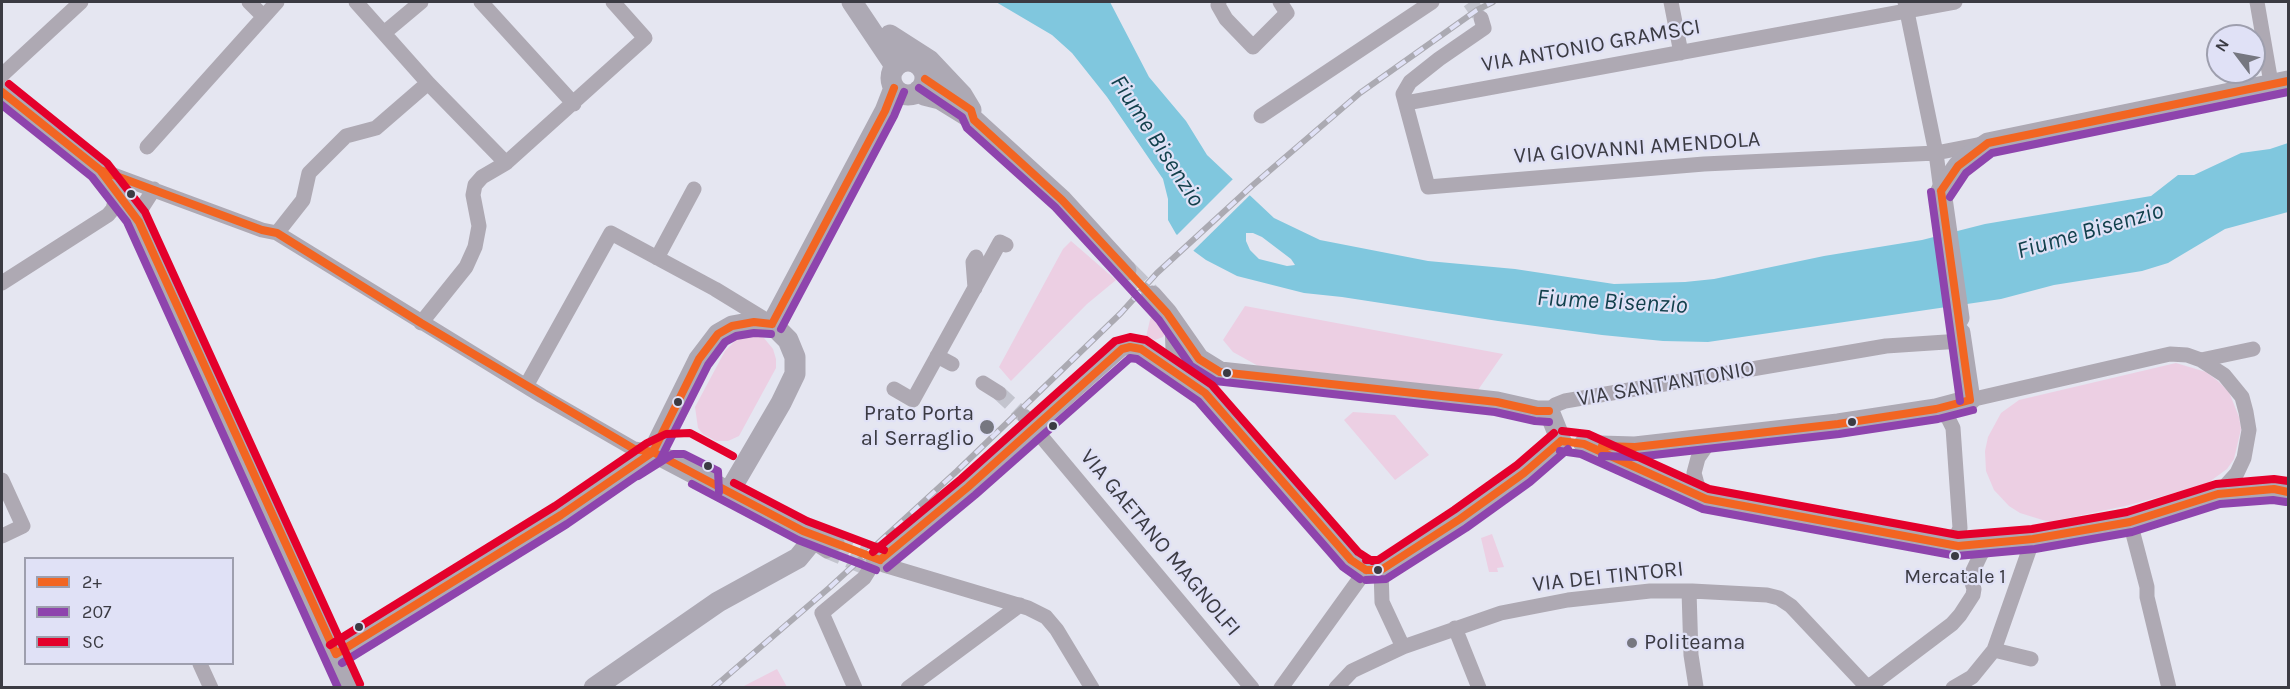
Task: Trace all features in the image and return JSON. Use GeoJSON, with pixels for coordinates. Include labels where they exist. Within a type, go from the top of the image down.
{"type":"FeatureCollection","features":[{"type":"Feature","properties":{"kind":"street"},"geometry":{"type":"LineString","coordinates":[[2,75],[81,2]]}},
{"type":"Feature","properties":{"kind":"street"},"geometry":{"type":"LineString","coordinates":[[249,2],[263,16]]}},
{"type":"Feature","properties":{"kind":"street"},"geometry":{"type":"LineString","coordinates":[[147,147],[277,2]]}},
{"type":"Feature","properties":{"kind":"street"},"geometry":{"type":"LineString","coordinates":[[356,2],[428,83],[506,163]]}},
{"type":"Feature","properties":{"kind":"street"},"geometry":{"type":"LineString","coordinates":[[384,33],[421,2]]}},
{"type":"Feature","properties":{"kind":"street"},"geometry":{"type":"LineString","coordinates":[[481,2],[574,104]]}},
{"type":"Feature","properties":{"kind":"street"},"geometry":{"type":"LineString","coordinates":[[421,323],[466,267],[475,247],[479,226],[473,195],[482,177],[506,163],[645,38],[613,2]]}},
{"type":"Feature","properties":{"kind":"street"},"geometry":{"type":"LineString","coordinates":[[1219,2],[1218,5],[1226,19],[1253,47],[1287,13],[1280,2]]}},
{"type":"Feature","properties":{"kind":"street"},"geometry":{"type":"LineString","coordinates":[[1261,116],[1432,2]]}},
{"type":"Feature","properties":{"kind":"street"},"geometry":{"type":"LineString","coordinates":[[1671,2],[1681,53]]}},
{"type":"Feature","properties":{"kind":"street","name":"VIA ANTONIO GRAMSCI"},"geometry":{"type":"LineString","coordinates":[[1481,18],[1484,28],[1438,59],[1410,82],[1403,94],[1406,103],[1681,53],[1906,6],[1955,2]]}},
{"type":"Feature","properties":{"kind":"street"},"geometry":{"type":"LineString","coordinates":[[1936,153],[2280,82],[2257,2]]}},
{"type":"Feature","properties":{"kind":"street"},"geometry":{"type":"LineString","coordinates":[[856,6],[890,35],[929,60],[962,94],[972,115]]}},
{"type":"Feature","properties":{"kind":"street"},"geometry":{"type":"LineString","coordinates":[[772,324],[885,111],[911,88],[921,67],[902,64],[856,6]]}},
{"type":"Feature","properties":{"kind":"street"},"geometry":{"type":"LineString","coordinates":[[1906,6],[1936,153],[1970,400]]}},
{"type":"Feature","properties":{"kind":"street"},"geometry":{"type":"LineString","coordinates":[[890,35],[902,64]]}},
{"type":"Feature","properties":{"kind":"street"},"geometry":{"type":"LineString","coordinates":[[902,64],[891,73],[924,95],[939,99],[972,115],[1062,200],[1126,270]]}},
{"type":"Feature","properties":{"kind":"street"},"geometry":{"type":"LineString","coordinates":[[277,233],[303,200],[309,173],[346,136],[376,128],[428,83]]}},
{"type":"Feature","properties":{"kind":"street"},"geometry":{"type":"LineString","coordinates":[[2,92],[100,170],[136,217],[350,687]]}},
{"type":"Feature","properties":{"kind":"street","name":"VIA GIOVANNI AMENDOLA"},"geometry":{"type":"LineString","coordinates":[[1406,103],[1428,187],[1704,164],[1936,153]]}},
{"type":"Feature","properties":{"kind":"street"},"geometry":{"type":"LineString","coordinates":[[1941,191],[1958,166],[1988,143]]}},
{"type":"Feature","properties":{"kind":"street"},"geometry":{"type":"LineString","coordinates":[[100,170],[262,230],[277,233],[421,323],[634,449],[653,452],[820,541],[798,558],[718,602],[594,687]]}},
{"type":"Feature","properties":{"kind":"street"},"geometry":{"type":"LineString","coordinates":[[2,283],[108,215],[115,201],[100,170]]}},
{"type":"Feature","properties":{"kind":"street"},"geometry":{"type":"LineString","coordinates":[[136,217],[154,189]]}},
{"type":"Feature","properties":{"kind":"street"},"geometry":{"type":"LineString","coordinates":[[657,258],[694,189]]}},
{"type":"Feature","properties":{"kind":"street"},"geometry":{"type":"LineString","coordinates":[[526,386],[611,233],[735,301],[772,324],[788,340],[795,357],[795,374],[781,403],[729,492]]}},
{"type":"Feature","properties":{"kind":"street"},"geometry":{"type":"LineString","coordinates":[[894,389],[913,400],[1000,242],[1006,245]]}},
{"type":"Feature","properties":{"kind":"street"},"geometry":{"type":"LineString","coordinates":[[975,288],[973,262],[976,257]]}},
{"type":"Feature","properties":{"kind":"street"},"geometry":{"type":"LineString","coordinates":[[1152,296],[1167,313],[1199,359],[1220,372],[1204,393]]}},
{"type":"Feature","properties":{"kind":"street"},"geometry":{"type":"LineString","coordinates":[[336,654],[561,515],[653,452],[699,359],[718,334],[732,326],[754,322],[772,324]]}},
{"type":"Feature","properties":{"kind":"street"},"geometry":{"type":"LineString","coordinates":[[1175,325],[1181,376]]}},
{"type":"Feature","properties":{"kind":"street","name":"VIA SANT'ANTONIO"},"geometry":{"type":"LineString","coordinates":[[1220,372],[1497,402],[1537,411],[1549,411],[1555,405],[1565,401],[1886,346],[1960,331]]}},
{"type":"Feature","properties":{"kind":"street"},"geometry":{"type":"LineString","coordinates":[[855,687],[822,613],[864,578],[874,564],[968,487],[1030,422],[1122,349],[1130,347],[1141,349],[1204,393],[1351,560],[1373,570],[1382,602],[1403,647]]}},
{"type":"Feature","properties":{"kind":"street"},"geometry":{"type":"LineString","coordinates":[[2201,360],[2253,349]]}},
{"type":"Feature","properties":{"kind":"street"},"geometry":{"type":"LineString","coordinates":[[1281,687],[1373,570],[1515,480],[1561,441],[1635,447],[1865,420],[1936,409],[2170,354],[2187,355],[2201,360],[2224,375],[2242,397],[2249,430],[2244,458],[2237,473],[2218,494]]}},
{"type":"Feature","properties":{"kind":"street"},"geometry":{"type":"LineString","coordinates":[[937,356],[952,364]]}},
{"type":"Feature","properties":{"kind":"street"},"geometry":{"type":"LineString","coordinates":[[1181,376],[1199,359]]}},
{"type":"Feature","properties":{"kind":"street"},"geometry":{"type":"LineString","coordinates":[[983,383],[999,393]]}},
{"type":"Feature","properties":{"kind":"street"},"geometry":{"type":"LineString","coordinates":[[1936,409],[1948,418],[1953,428],[1960,528],[1958,535],[1952,537],[1948,544]]}},
{"type":"Feature","properties":{"kind":"street"},"geometry":{"type":"LineString","coordinates":[[1549,411],[1561,441]]}},
{"type":"Feature","properties":{"kind":"street","name":"VIA GAETANO MAGNOLFI"},"geometry":{"type":"LineString","coordinates":[[1030,422],[1252,687]]}},
{"type":"Feature","properties":{"kind":"street"},"geometry":{"type":"LineString","coordinates":[[1706,499],[1697,484],[1694,473],[1698,458],[1712,438]]}},
{"type":"Feature","properties":{"kind":"street"},"geometry":{"type":"LineString","coordinates":[[1584,444],[1706,499],[1958,546],[2131,526],[2218,494],[2274,489],[2288,492]]}},
{"type":"Feature","properties":{"kind":"street"},"geometry":{"type":"LineString","coordinates":[[2,480],[23,526],[2,536]]}},
{"type":"Feature","properties":{"kind":"street"},"geometry":{"type":"LineString","coordinates":[[2131,526],[2169,687]]}},
{"type":"Feature","properties":{"kind":"street"},"geometry":{"type":"LineString","coordinates":[[1953,687],[1972,677],[1994,650],[2033,539]]}},
{"type":"Feature","properties":{"kind":"street"},"geometry":{"type":"LineString","coordinates":[[1866,687],[1960,615],[1973,595],[1974,589],[1970,578],[1981,554],[1992,542]]}},
{"type":"Feature","properties":{"kind":"street"},"geometry":{"type":"LineString","coordinates":[[874,564],[1020,605],[1046,617],[1057,630],[1092,687]]}},
{"type":"Feature","properties":{"kind":"street","name":"VIA DEI TINTORI"},"geometry":{"type":"LineString","coordinates":[[1336,687],[1350,672],[1403,647],[1501,613],[1568,600],[1650,591],[1689,591],[1767,595],[1779,598],[1791,606],[1866,687]]}},
{"type":"Feature","properties":{"kind":"street"},"geometry":{"type":"LineString","coordinates":[[1689,591],[1691,655],[1696,687]]}},
{"type":"Feature","properties":{"kind":"street"},"geometry":{"type":"LineString","coordinates":[[908,687],[1020,605]]}},
{"type":"Feature","properties":{"kind":"street"},"geometry":{"type":"LineString","coordinates":[[1455,628],[1479,687]]}},
{"type":"Feature","properties":{"kind":"street"},"geometry":{"type":"LineString","coordinates":[[1994,650],[2031,659]]}},
{"type":"Feature","properties":{"kind":"street"},"geometry":{"type":"LineString","coordinates":[[201,665],[211,687]]}},
{"type":"Feature","properties":{"kind":"shaded area"},"geometry":{"type":"Polygon","coordinates":[[[1071,241],[1116,280],[1087,304],[1011,381],[999,367],[1063,249],[1071,241]]]}},
{"type":"Feature","properties":{"kind":"shaded area"},"geometry":{"type":"Polygon","coordinates":[[[1245,306],[1503,354],[1478,390],[1260,367],[1233,352],[1223,340],[1245,306]]]}},
{"type":"Feature","properties":{"kind":"shaded area"},"geometry":{"type":"Polygon","coordinates":[[[1153,307],[1163,319],[1165,333],[1163,337],[1155,340],[1146,337],[1153,307]]]}},
{"type":"Feature","properties":{"kind":"shaded area"},"geometry":{"type":"Polygon","coordinates":[[[752,334],[764,338],[773,349],[776,368],[739,436],[728,441],[716,441],[703,434],[698,428],[695,407],[725,351],[737,339],[752,334]]]}},
{"type":"Feature","properties":{"kind":"shaded area"},"geometry":{"type":"Polygon","coordinates":[[[2176,363],[2206,372],[2218,381],[2229,392],[2239,417],[2241,429],[2234,459],[2227,469],[2205,485],[2125,506],[2049,522],[2020,513],[2009,506],[1994,490],[1986,471],[1985,451],[1988,437],[2001,413],[2019,400],[2176,363]]]}},
{"type":"Feature","properties":{"kind":"shaded area"},"geometry":{"type":"Polygon","coordinates":[[[1353,412],[1395,415],[1429,455],[1395,480],[1344,420],[1353,412]]]}},
{"type":"Feature","properties":{"kind":"shaded area"},"geometry":{"type":"Polygon","coordinates":[[[1492,534],[1504,567],[1497,568],[1498,572],[1489,572],[1481,538],[1492,534]]]}},
{"type":"Feature","properties":{"kind":"shaded area"},"geometry":{"type":"Polygon","coordinates":[[[777,669],[787,687],[742,687],[777,669]]]}},
{"type":"Feature","properties":{"kind":"water","name":"Fiume Bisenzio"},"geometry":{"type":"Polygon","coordinates":[[[996,2],[1110,2],[1149,77],[1186,121],[1207,155],[1274,218],[1320,240],[1428,261],[1515,269],[1614,284],[1714,279],[1824,256],[1922,240],[1985,224],[2151,196],[2178,175],[2194,175],[2241,153],[2270,149],[2288,143],[2288,212],[2225,229],[2168,263],[2142,271],[2054,285],[2001,299],[1708,342],[1663,341],[1602,335],[1498,321],[1304,293],[1237,276],[1206,260],[1176,234],[1168,220],[1168,199],[1163,179],[1107,97],[1072,53],[1052,35],[996,2]],[[1246,233],[1246,241],[1250,250],[1259,259],[1287,266],[1295,265],[1291,259],[1253,233],[1246,233]]]}},
{"type":"Feature","properties":{"kind":"pier"},"geometry":{"type":"Polygon","coordinates":[[[1234,178],[1251,194],[1191,253],[1175,237],[1234,178]]]}},
{"type":"Feature","properties":{"kind":"tunnel"},"geometry":{"type":"LineString","coordinates":[[1470,2],[1481,18]]}},
{"type":"Feature","properties":{"kind":"tunnel"},"geometry":{"type":"LineString","coordinates":[[1126,270],[1152,296]]}},
{"type":"Feature","properties":{"kind":"tunnel"},"geometry":{"type":"LineString","coordinates":[[999,393],[1025,417]]}},
{"type":"Feature","properties":{"kind":"tunnel"},"geometry":{"type":"LineString","coordinates":[[837,543],[873,558]]}},
{"type":"Feature","properties":{"kind":"tunnel"},"geometry":{"type":"LineString","coordinates":[[827,551],[862,566]]}},
{"type":"Feature","properties":{"kind":"railway"},"geometry":{"type":"LineString","coordinates":[[713,688],[829,588],[957,471],[1121,313],[1157,273],[1253,185],[1360,93],[1477,10],[1493,2]]}},
{"type":"Feature","properties":{"kind":"transit line","name":"2+"},"geometry":{"type":"LineString","coordinates":[[925,79],[971,110],[974,120],[1062,200],[1167,313],[1199,359],[1220,372],[1497,402],[1537,411],[1549,411]]}},
{"type":"Feature","properties":{"kind":"transit line","name":"2+"},"geometry":{"type":"LineString","coordinates":[[1941,191],[1958,166],[1988,143],[2288,81]]}},
{"type":"Feature","properties":{"kind":"transit line","name":"SC"},"geometry":{"type":"LineString","coordinates":[[9,84],[107,163],[145,212],[360,684]]}},
{"type":"Feature","properties":{"kind":"transit line","name":"2+"},"geometry":{"type":"LineString","coordinates":[[772,324],[885,111],[894,88]]}},
{"type":"Feature","properties":{"kind":"transit line","name":"207"},"geometry":{"type":"LineString","coordinates":[[919,88],[962,117],[967,128],[1055,207],[1159,320],[1191,366],[1215,381],[1495,412],[1549,422]]}},
{"type":"Feature","properties":{"kind":"transit line","name":"2+"},"geometry":{"type":"LineString","coordinates":[[2,92],[100,170],[262,230],[277,233],[421,323],[634,449],[653,452],[803,531],[880,560]]}},
{"type":"Feature","properties":{"kind":"transit line","name":"207"},"geometry":{"type":"LineString","coordinates":[[781,329],[894,116],[904,92]]}},
{"type":"Feature","properties":{"kind":"transit line","name":"207"},"geometry":{"type":"LineString","coordinates":[[1950,197],[1966,173],[1992,153],[2288,92]]}},
{"type":"Feature","properties":{"kind":"transit line","name":"207"},"geometry":{"type":"LineString","coordinates":[[2,105],[92,177],[127,222],[338,688]]}},
{"type":"Feature","properties":{"kind":"transit line","name":"2+"},"geometry":{"type":"LineString","coordinates":[[94,165],[139,222],[336,654]]}},
{"type":"Feature","properties":{"kind":"transit line","name":"2+"},"geometry":{"type":"LineString","coordinates":[[1941,191],[1970,400]]}},
{"type":"Feature","properties":{"kind":"transit line","name":"207"},"geometry":{"type":"LineString","coordinates":[[1931,192],[1960,401]]}},
{"type":"Feature","properties":{"kind":"transit line","name":"2+"},"geometry":{"type":"LineString","coordinates":[[336,654],[561,515],[653,452],[699,359],[718,334],[732,326],[754,322],[772,324]]}},
{"type":"Feature","properties":{"kind":"transit line","name":"207"},"geometry":{"type":"LineString","coordinates":[[342,663],[567,524],[660,460],[708,365],[725,342],[736,336],[754,333],[771,334]]}},
{"type":"Feature","properties":{"kind":"transit line","name":"SC"},"geometry":{"type":"LineString","coordinates":[[873,552],[961,479],[1115,341],[1130,337],[1146,340],[1212,385],[1358,552],[1372,561]]}},
{"type":"Feature","properties":{"kind":"transit line","name":"2+"},"geometry":{"type":"LineString","coordinates":[[880,560],[968,487],[1122,349],[1130,347],[1141,349],[1205,393],[1351,560],[1366,570]]}},
{"type":"Feature","properties":{"kind":"transit line","name":"207"},"geometry":{"type":"LineString","coordinates":[[887,568],[975,495],[1130,358],[1137,359],[1198,401],[1343,567],[1360,579]]}},
{"type":"Feature","properties":{"kind":"transit line","name":"2+"},"geometry":{"type":"LineString","coordinates":[[1602,446],[1635,447],[1838,424],[1936,409],[1970,400]]}},
{"type":"Feature","properties":{"kind":"transit line","name":"207"},"geometry":{"type":"LineString","coordinates":[[1602,456],[1636,457],[1839,434],[1938,419],[1973,410]]}},
{"type":"Feature","properties":{"kind":"transit line","name":"SC"},"geometry":{"type":"LineString","coordinates":[[1562,431],[1588,434],[1709,489],[1958,535],[2032,529],[2127,512],[2216,484],[2274,479],[2288,481]]}},
{"type":"Feature","properties":{"kind":"transit line","name":"SC"},"geometry":{"type":"LineString","coordinates":[[330,645],[555,506],[647,443],[666,434],[690,433],[733,456]]}},
{"type":"Feature","properties":{"kind":"transit line","name":"SC"},"geometry":{"type":"LineString","coordinates":[[1366,560],[1378,560],[1454,510],[1517,465],[1554,433]]}},
{"type":"Feature","properties":{"kind":"transit line","name":"2+"},"geometry":{"type":"LineString","coordinates":[[1561,441],[1584,444],[1706,499],[1958,546],[2033,539],[2130,522],[2218,494],[2274,489],[2288,492]]}},
{"type":"Feature","properties":{"kind":"transit line","name":"2+"},"geometry":{"type":"LineString","coordinates":[[1366,570],[1381,570],[1460,519],[1524,473],[1561,441]]}},
{"type":"Feature","properties":{"kind":"transit line","name":"207"},"geometry":{"type":"LineString","coordinates":[[1366,580],[1386,579],[1466,528],[1530,482],[1568,449]]}},
{"type":"Feature","properties":{"kind":"transit line","name":"207"},"geometry":{"type":"LineString","coordinates":[[1560,451],[1581,454],[1703,509],[1957,556],[2035,549],[2132,532],[2220,504],[2273,500],[2286,502]]}},
{"type":"Feature","properties":{"kind":"transit line","name":"207"},"geometry":{"type":"LineString","coordinates":[[638,476],[673,454],[684,454],[718,471],[719,492]]}},
{"type":"Feature","properties":{"kind":"transit line","name":"SC"},"geometry":{"type":"LineString","coordinates":[[734,483],[807,521],[884,550]]}},
{"type":"Feature","properties":{"kind":"transit line","name":"207"},"geometry":{"type":"LineString","coordinates":[[692,484],[798,540],[876,570]]}},
{"type":"Feature","properties":{"kind":"place","name":"Prato Porta al Serraglio"},"geometry":{"type":"Point","coordinates":[987,427]}},
{"type":"Feature","properties":{"kind":"place","name":"Mercatale 1"},"geometry":{"type":"Point","coordinates":[1955,556]}},
{"type":"Feature","properties":{"kind":"place","name":"Politeama"},"geometry":{"type":"Point","coordinates":[1632,643]}}]}
